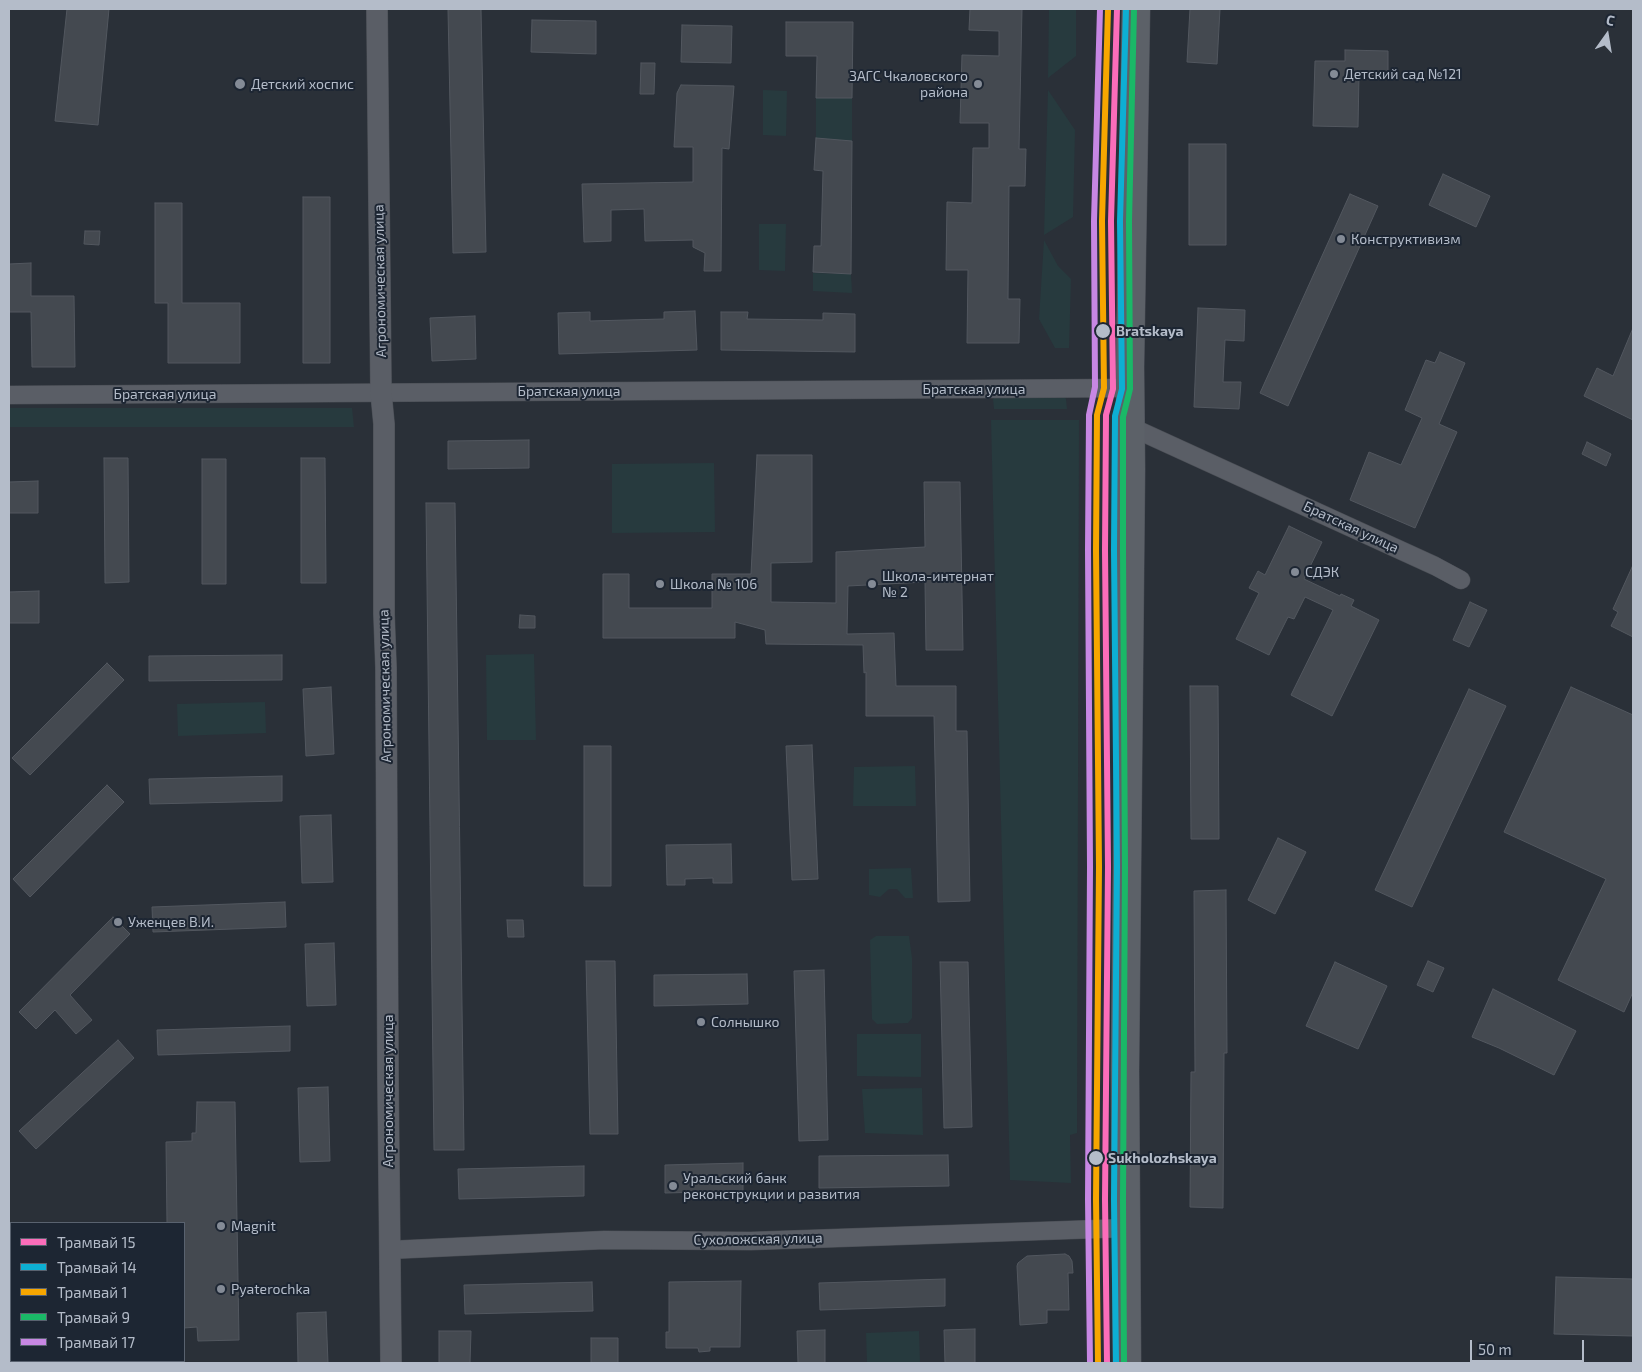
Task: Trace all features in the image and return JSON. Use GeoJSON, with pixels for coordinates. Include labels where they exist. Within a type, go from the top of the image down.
{"type":"FeatureCollection","features":[{"type":"Feature","properties":{"kind":"main road"},"geometry":{"type":"LineString","coordinates":[[1127,1363],[1125,1060],[1130,388],[1136,9]]}},
{"type":"Feature","properties":{"kind":"street","name":"Агрономическая улица"},"geometry":{"type":"LineString","coordinates":[[377,9],[381,393],[384,424],[391,1363]]}},
{"type":"Feature","properties":{"kind":"street","name":"Братская улица"},"geometry":{"type":"LineString","coordinates":[[9,395],[1130,388]]}},
{"type":"Feature","properties":{"kind":"street","name":"Братская улица"},"geometry":{"type":"LineString","coordinates":[[1131,427],[1435,566],[1460,580]]}},
{"type":"Feature","properties":{"kind":"street","name":"Сухоложская улица"},"geometry":{"type":"LineString","coordinates":[[389,1250],[604,1240],[751,1240],[1127,1228]]}},
{"type":"Feature","properties":{"kind":"green space"},"geometry":{"type":"Polygon","coordinates":[[[1049,9],[1076,9],[1076,56],[1048,78],[1049,9]]]}},
{"type":"Feature","properties":{"kind":"green space"},"geometry":{"type":"Polygon","coordinates":[[[763,90],[787,91],[786,136],[763,135],[763,90]]]}},
{"type":"Feature","properties":{"kind":"green space"},"geometry":{"type":"Polygon","coordinates":[[[1048,90],[1075,130],[1073,217],[1044,235],[1048,90]]]}},
{"type":"Feature","properties":{"kind":"green space"},"geometry":{"type":"Polygon","coordinates":[[[816,98],[852,98],[852,141],[816,138],[816,98]]]}},
{"type":"Feature","properties":{"kind":"green space"},"geometry":{"type":"Polygon","coordinates":[[[759,224],[786,224],[785,271],[759,270],[759,224]]]}},
{"type":"Feature","properties":{"kind":"green space"},"geometry":{"type":"Polygon","coordinates":[[[1044,240],[1058,266],[1071,279],[1069,348],[1055,348],[1039,319],[1044,240]]]}},
{"type":"Feature","properties":{"kind":"green space"},"geometry":{"type":"Polygon","coordinates":[[[813,273],[851,274],[852,293],[813,291],[813,273]]]}},
{"type":"Feature","properties":{"kind":"green space"},"geometry":{"type":"Polygon","coordinates":[[[999,393],[1063,394],[1066,399],[1067,409],[994,409],[993,399],[999,393]]]}},
{"type":"Feature","properties":{"kind":"green space"},"geometry":{"type":"Polygon","coordinates":[[[9,408],[352,408],[354,427],[9,427],[9,408]]]}},
{"type":"Feature","properties":{"kind":"green space"},"geometry":{"type":"Polygon","coordinates":[[[991,420],[1079,420],[1077,1133],[1070,1135],[1071,1183],[1010,1180],[991,420]]]}},
{"type":"Feature","properties":{"kind":"green space"},"geometry":{"type":"Polygon","coordinates":[[[714,463],[715,532],[612,533],[612,464],[714,463]]]}},
{"type":"Feature","properties":{"kind":"green space"},"geometry":{"type":"Polygon","coordinates":[[[534,654],[536,740],[487,740],[486,655],[534,654]]]}},
{"type":"Feature","properties":{"kind":"green space"},"geometry":{"type":"Polygon","coordinates":[[[265,702],[266,733],[178,736],[177,704],[265,702]]]}},
{"type":"Feature","properties":{"kind":"green space"},"geometry":{"type":"Polygon","coordinates":[[[915,766],[916,806],[853,806],[854,767],[915,766]]]}},
{"type":"Feature","properties":{"kind":"green space"},"geometry":{"type":"Polygon","coordinates":[[[911,868],[913,898],[905,898],[897,889],[889,889],[880,897],[869,895],[869,869],[911,868]]]}},
{"type":"Feature","properties":{"kind":"green space"},"geometry":{"type":"Polygon","coordinates":[[[876,936],[909,936],[912,958],[912,1018],[908,1023],[877,1024],[872,1019],[870,940],[876,936]]]}},
{"type":"Feature","properties":{"kind":"green space"},"geometry":{"type":"Polygon","coordinates":[[[857,1034],[921,1034],[921,1077],[857,1076],[857,1034]]]}},
{"type":"Feature","properties":{"kind":"green space"},"geometry":{"type":"Polygon","coordinates":[[[922,1088],[923,1135],[865,1133],[862,1089],[922,1088]]]}},
{"type":"Feature","properties":{"kind":"green space"},"geometry":{"type":"Polygon","coordinates":[[[919,1331],[920,1363],[867,1363],[866,1333],[919,1331]]]}},
{"type":"Feature","properties":{"kind":"building"},"geometry":{"type":"Polygon","coordinates":[[[67,9],[109,9],[98,125],[55,121],[67,9]]]}},
{"type":"Feature","properties":{"kind":"building"},"geometry":{"type":"Polygon","coordinates":[[[448,9],[481,9],[486,252],[453,253],[448,9]]]}},
{"type":"Feature","properties":{"kind":"building"},"geometry":{"type":"Polygon","coordinates":[[[970,9],[1022,9],[1019,149],[1026,149],[1025,186],[1009,186],[1008,299],[1020,299],[1019,343],[967,343],[968,270],[946,270],[947,202],[972,203],[973,148],[989,148],[989,123],[960,123],[962,55],[999,56],[999,31],[969,30],[970,9]]]}},
{"type":"Feature","properties":{"kind":"building"},"geometry":{"type":"Polygon","coordinates":[[[1190,9],[1220,9],[1217,64],[1187,62],[1190,9]]]}},
{"type":"Feature","properties":{"kind":"building"},"geometry":{"type":"Polygon","coordinates":[[[532,20],[596,21],[596,54],[531,52],[532,20]]]}},
{"type":"Feature","properties":{"kind":"building"},"geometry":{"type":"Polygon","coordinates":[[[786,22],[853,22],[852,98],[816,98],[817,56],[786,56],[786,22]]]}},
{"type":"Feature","properties":{"kind":"building"},"geometry":{"type":"Polygon","coordinates":[[[682,25],[732,26],[731,63],[681,62],[682,25]]]}},
{"type":"Feature","properties":{"kind":"building"},"geometry":{"type":"Polygon","coordinates":[[[1345,50],[1388,51],[1388,76],[1359,76],[1358,127],[1313,126],[1315,61],[1345,61],[1345,50]]]}},
{"type":"Feature","properties":{"kind":"building"},"geometry":{"type":"Polygon","coordinates":[[[641,63],[655,63],[654,94],[640,94],[641,63]]]}},
{"type":"Feature","properties":{"kind":"building"},"geometry":{"type":"Polygon","coordinates":[[[681,85],[734,86],[729,149],[722,148],[721,271],[704,271],[705,253],[693,247],[693,240],[645,241],[644,209],[611,210],[611,241],[584,242],[582,184],[693,182],[693,147],[674,147],[677,93],[681,85]]]}},
{"type":"Feature","properties":{"kind":"building"},"geometry":{"type":"Polygon","coordinates":[[[816,138],[852,141],[851,274],[813,272],[814,246],[821,246],[823,171],[814,170],[816,138]]]}},
{"type":"Feature","properties":{"kind":"building"},"geometry":{"type":"Polygon","coordinates":[[[1189,144],[1226,144],[1226,245],[1189,245],[1189,144]]]}},
{"type":"Feature","properties":{"kind":"building"},"geometry":{"type":"Polygon","coordinates":[[[1443,174],[1490,196],[1476,227],[1429,205],[1443,174]]]}},
{"type":"Feature","properties":{"kind":"building"},"geometry":{"type":"Polygon","coordinates":[[[1350,194],[1378,206],[1288,406],[1260,393],[1350,194]]]}},
{"type":"Feature","properties":{"kind":"building"},"geometry":{"type":"Polygon","coordinates":[[[303,197],[330,197],[330,363],[303,363],[303,197]]]}},
{"type":"Feature","properties":{"kind":"building"},"geometry":{"type":"Polygon","coordinates":[[[155,203],[182,203],[182,303],[240,303],[240,363],[168,363],[168,303],[155,303],[155,203]]]}},
{"type":"Feature","properties":{"kind":"building"},"geometry":{"type":"Polygon","coordinates":[[[85,231],[100,231],[99,245],[84,244],[85,231]]]}},
{"type":"Feature","properties":{"kind":"building"},"geometry":{"type":"Polygon","coordinates":[[[31,263],[31,296],[74,296],[75,367],[32,367],[31,312],[9,312],[9,264],[31,263]]]}},
{"type":"Feature","properties":{"kind":"building"},"geometry":{"type":"Polygon","coordinates":[[[1198,308],[1245,310],[1244,341],[1225,340],[1223,382],[1241,382],[1239,409],[1194,407],[1198,308]]]}},
{"type":"Feature","properties":{"kind":"building"},"geometry":{"type":"Polygon","coordinates":[[[695,311],[697,350],[559,354],[558,313],[590,312],[590,321],[664,319],[664,312],[695,311]]]}},
{"type":"Feature","properties":{"kind":"building"},"geometry":{"type":"Polygon","coordinates":[[[721,312],[748,312],[747,319],[823,320],[823,313],[855,314],[855,352],[721,350],[721,312]]]}},
{"type":"Feature","properties":{"kind":"building"},"geometry":{"type":"Polygon","coordinates":[[[475,316],[476,359],[432,361],[430,318],[475,316]]]}},
{"type":"Feature","properties":{"kind":"building"},"geometry":{"type":"Polygon","coordinates":[[[1633,328],[1633,420],[1584,396],[1597,368],[1613,376],[1633,328]]]}},
{"type":"Feature","properties":{"kind":"building"},"geometry":{"type":"Polygon","coordinates":[[[1440,352],[1465,363],[1439,424],[1457,432],[1415,528],[1350,500],[1369,452],[1401,465],[1422,418],[1405,410],[1426,360],[1435,363],[1440,352]]]}},
{"type":"Feature","properties":{"kind":"building"},"geometry":{"type":"Polygon","coordinates":[[[529,440],[529,468],[448,469],[448,441],[529,440]]]}},
{"type":"Feature","properties":{"kind":"building"},"geometry":{"type":"Polygon","coordinates":[[[1587,442],[1611,454],[1606,466],[1582,454],[1587,442]]]}},
{"type":"Feature","properties":{"kind":"building"},"geometry":{"type":"Polygon","coordinates":[[[757,455],[812,455],[812,562],[771,563],[771,602],[836,603],[836,552],[925,547],[924,482],[960,482],[963,650],[926,650],[925,582],[848,586],[847,634],[894,633],[896,686],[956,686],[956,731],[967,731],[970,901],[938,902],[934,716],[866,716],[866,672],[864,673],[863,645],[766,644],[765,630],[735,622],[735,638],[603,638],[603,574],[629,574],[629,608],[712,608],[712,574],[751,574],[757,455]]]}},
{"type":"Feature","properties":{"kind":"building"},"geometry":{"type":"Polygon","coordinates":[[[104,458],[128,458],[129,582],[105,583],[104,458]]]}},
{"type":"Feature","properties":{"kind":"building"},"geometry":{"type":"Polygon","coordinates":[[[301,458],[325,458],[326,583],[301,583],[301,458]]]}},
{"type":"Feature","properties":{"kind":"building"},"geometry":{"type":"Polygon","coordinates":[[[202,459],[226,459],[226,584],[202,584],[202,459]]]}},
{"type":"Feature","properties":{"kind":"building"},"geometry":{"type":"Polygon","coordinates":[[[38,481],[38,513],[9,513],[9,482],[38,481]]]}},
{"type":"Feature","properties":{"kind":"building"},"geometry":{"type":"Polygon","coordinates":[[[426,503],[455,503],[464,1150],[434,1150],[426,503]]]}},
{"type":"Feature","properties":{"kind":"building"},"geometry":{"type":"Polygon","coordinates":[[[1289,526],[1322,542],[1304,579],[1340,596],[1341,594],[1354,600],[1351,606],[1379,620],[1332,716],[1291,695],[1333,610],[1305,597],[1294,619],[1288,617],[1269,655],[1236,639],[1259,593],[1249,588],[1258,571],[1265,575],[1289,526]]]}},
{"type":"Feature","properties":{"kind":"building"},"geometry":{"type":"Polygon","coordinates":[[[1633,565],[1633,637],[1611,626],[1618,612],[1613,609],[1633,565]]]}},
{"type":"Feature","properties":{"kind":"building"},"geometry":{"type":"Polygon","coordinates":[[[39,591],[39,623],[9,623],[9,592],[39,591]]]}},
{"type":"Feature","properties":{"kind":"building"},"geometry":{"type":"Polygon","coordinates":[[[1470,602],[1487,610],[1469,647],[1453,640],[1470,602]]]}},
{"type":"Feature","properties":{"kind":"building"},"geometry":{"type":"Polygon","coordinates":[[[520,615],[535,616],[535,628],[519,628],[520,615]]]}},
{"type":"Feature","properties":{"kind":"building"},"geometry":{"type":"Polygon","coordinates":[[[282,655],[282,680],[149,681],[149,656],[282,655]]]}},
{"type":"Feature","properties":{"kind":"building"},"geometry":{"type":"Polygon","coordinates":[[[107,663],[124,680],[30,775],[12,758],[107,663]]]}},
{"type":"Feature","properties":{"kind":"building"},"geometry":{"type":"Polygon","coordinates":[[[1190,686],[1218,686],[1219,839],[1191,839],[1190,686]]]}},
{"type":"Feature","properties":{"kind":"building"},"geometry":{"type":"Polygon","coordinates":[[[331,687],[334,754],[306,756],[303,689],[331,687]]]}},
{"type":"Feature","properties":{"kind":"building"},"geometry":{"type":"Polygon","coordinates":[[[1571,687],[1633,715],[1633,992],[1624,1012],[1558,980],[1606,879],[1504,832],[1571,687]]]}},
{"type":"Feature","properties":{"kind":"building"},"geometry":{"type":"Polygon","coordinates":[[[1469,689],[1506,706],[1412,907],[1375,890],[1469,689]]]}},
{"type":"Feature","properties":{"kind":"building"},"geometry":{"type":"Polygon","coordinates":[[[812,745],[818,879],[792,880],[786,746],[812,745]]]}},
{"type":"Feature","properties":{"kind":"building"},"geometry":{"type":"Polygon","coordinates":[[[584,746],[611,746],[611,886],[584,886],[584,746]]]}},
{"type":"Feature","properties":{"kind":"building"},"geometry":{"type":"Polygon","coordinates":[[[282,776],[282,801],[150,804],[149,779],[282,776]]]}},
{"type":"Feature","properties":{"kind":"building"},"geometry":{"type":"Polygon","coordinates":[[[107,785],[124,802],[30,897],[13,879],[107,785]]]}},
{"type":"Feature","properties":{"kind":"building"},"geometry":{"type":"Polygon","coordinates":[[[331,815],[333,882],[302,883],[300,816],[331,815]]]}},
{"type":"Feature","properties":{"kind":"building"},"geometry":{"type":"Polygon","coordinates":[[[1278,838],[1306,852],[1275,914],[1248,900],[1278,838]]]}},
{"type":"Feature","properties":{"kind":"building"},"geometry":{"type":"Polygon","coordinates":[[[731,844],[732,883],[713,883],[713,878],[685,879],[685,885],[667,885],[666,845],[731,844]]]}},
{"type":"Feature","properties":{"kind":"building"},"geometry":{"type":"Polygon","coordinates":[[[1226,890],[1227,1053],[1224,1053],[1223,1208],[1190,1207],[1191,1072],[1195,1072],[1194,891],[1226,890]]]}},
{"type":"Feature","properties":{"kind":"building"},"geometry":{"type":"Polygon","coordinates":[[[285,902],[286,927],[153,932],[152,907],[285,902]]]}},
{"type":"Feature","properties":{"kind":"building"},"geometry":{"type":"Polygon","coordinates":[[[113,917],[130,934],[70,995],[92,1020],[76,1034],[55,1010],[36,1029],[19,1012],[113,917]]]}},
{"type":"Feature","properties":{"kind":"building"},"geometry":{"type":"Polygon","coordinates":[[[507,920],[523,920],[524,937],[508,937],[507,920]]]}},
{"type":"Feature","properties":{"kind":"building"},"geometry":{"type":"Polygon","coordinates":[[[334,943],[336,1005],[307,1006],[305,944],[334,943]]]}},
{"type":"Feature","properties":{"kind":"building"},"geometry":{"type":"Polygon","coordinates":[[[586,961],[615,961],[618,1134],[590,1134],[586,961]]]}},
{"type":"Feature","properties":{"kind":"building"},"geometry":{"type":"Polygon","coordinates":[[[1428,961],[1444,968],[1433,992],[1417,985],[1428,961]]]}},
{"type":"Feature","properties":{"kind":"building"},"geometry":{"type":"Polygon","coordinates":[[[940,962],[968,962],[972,1127],[944,1128],[940,962]]]}},
{"type":"Feature","properties":{"kind":"building"},"geometry":{"type":"Polygon","coordinates":[[[1335,962],[1387,986],[1358,1049],[1306,1026],[1335,962]]]}},
{"type":"Feature","properties":{"kind":"building"},"geometry":{"type":"Polygon","coordinates":[[[824,970],[828,1140],[799,1141],[794,971],[824,970]]]}},
{"type":"Feature","properties":{"kind":"building"},"geometry":{"type":"Polygon","coordinates":[[[747,974],[748,1004],[654,1006],[654,975],[747,974]]]}},
{"type":"Feature","properties":{"kind":"building"},"geometry":{"type":"Polygon","coordinates":[[[1493,989],[1576,1031],[1554,1075],[1472,1037],[1493,989]]]}},
{"type":"Feature","properties":{"kind":"building"},"geometry":{"type":"Polygon","coordinates":[[[290,1026],[290,1051],[158,1055],[157,1030],[290,1026]]]}},
{"type":"Feature","properties":{"kind":"building"},"geometry":{"type":"Polygon","coordinates":[[[118,1040],[134,1058],[36,1149],[19,1131],[118,1040]]]}},
{"type":"Feature","properties":{"kind":"building"},"geometry":{"type":"Polygon","coordinates":[[[328,1087],[330,1161],[300,1162],[298,1088],[328,1087]]]}},
{"type":"Feature","properties":{"kind":"building"},"geometry":{"type":"Polygon","coordinates":[[[197,1102],[235,1102],[239,1340],[198,1341],[197,1327],[185,1328],[185,1222],[167,1222],[166,1142],[192,1141],[192,1133],[196,1133],[197,1102]]]}},
{"type":"Feature","properties":{"kind":"building"},"geometry":{"type":"Polygon","coordinates":[[[948,1155],[949,1186],[819,1188],[819,1156],[948,1155]]]}},
{"type":"Feature","properties":{"kind":"building"},"geometry":{"type":"Polygon","coordinates":[[[743,1163],[743,1191],[665,1193],[665,1165],[743,1163]]]}},
{"type":"Feature","properties":{"kind":"building"},"geometry":{"type":"Polygon","coordinates":[[[584,1166],[584,1196],[459,1199],[458,1169],[584,1166]]]}},
{"type":"Feature","properties":{"kind":"building"},"geometry":{"type":"Polygon","coordinates":[[[1065,1254],[1072,1261],[1073,1273],[1068,1273],[1069,1310],[1047,1310],[1047,1323],[1020,1325],[1018,1263],[1027,1256],[1065,1254]]]}},
{"type":"Feature","properties":{"kind":"building"},"geometry":{"type":"Polygon","coordinates":[[[1556,1277],[1633,1279],[1633,1336],[1554,1334],[1556,1277]]]}},
{"type":"Feature","properties":{"kind":"building"},"geometry":{"type":"Polygon","coordinates":[[[945,1279],[945,1306],[820,1310],[819,1283],[945,1279]]]}},
{"type":"Feature","properties":{"kind":"building"},"geometry":{"type":"Polygon","coordinates":[[[741,1281],[740,1347],[710,1347],[710,1351],[699,1352],[698,1348],[666,1348],[666,1332],[669,1332],[669,1282],[741,1281]]]}},
{"type":"Feature","properties":{"kind":"building"},"geometry":{"type":"Polygon","coordinates":[[[592,1282],[593,1311],[465,1314],[464,1285],[592,1282]]]}},
{"type":"Feature","properties":{"kind":"building"},"geometry":{"type":"Polygon","coordinates":[[[326,1312],[328,1363],[298,1363],[297,1313],[326,1312]]]}},
{"type":"Feature","properties":{"kind":"building"},"geometry":{"type":"Polygon","coordinates":[[[975,1329],[975,1363],[945,1363],[944,1330],[975,1329]]]}},
{"type":"Feature","properties":{"kind":"building"},"geometry":{"type":"Polygon","coordinates":[[[825,1330],[825,1363],[798,1363],[797,1331],[825,1330]]]}},
{"type":"Feature","properties":{"kind":"building"},"geometry":{"type":"Polygon","coordinates":[[[439,1331],[471,1331],[470,1363],[439,1363],[439,1331]]]}},
{"type":"Feature","properties":{"kind":"building"},"geometry":{"type":"Polygon","coordinates":[[[591,1338],[618,1338],[618,1363],[591,1363],[591,1338]]]}},
{"type":"Feature","properties":{"kind":"tram line","name":"17"},"geometry":{"type":"LineString","coordinates":[[1090,1363],[1088,1199],[1090,867],[1088,550],[1089,415],[1095,387],[1094,221],[1100,9]]}},
{"type":"Feature","properties":{"kind":"tram line","name":"1"},"geometry":{"type":"LineString","coordinates":[[1098,1363],[1096,1199],[1099,867],[1096,550],[1097,415],[1104,388],[1102,221],[1108,9]]}},
{"type":"Feature","properties":{"kind":"tram line","name":"15"},"geometry":{"type":"LineString","coordinates":[[1107,1363],[1105,1199],[1108,867],[1105,550],[1106,415],[1113,389],[1111,221],[1117,9]]}},
{"type":"Feature","properties":{"kind":"tram line","name":"14"},"geometry":{"type":"LineString","coordinates":[[1116,1363],[1114,1199],[1117,867],[1114,550],[1115,416],[1122,389],[1120,221],[1126,9]]}},
{"type":"Feature","properties":{"kind":"tram line","name":"9"},"geometry":{"type":"LineString","coordinates":[[1124,1363],[1125,867],[1123,417],[1130,389],[1129,221],[1134,9]]}},
{"type":"Feature","properties":{"kind":"place","name":"Детский сад №121"},"geometry":{"type":"Point","coordinates":[1334,74]}},
{"type":"Feature","properties":{"kind":"place","name":"Детский хоспис"},"geometry":{"type":"Point","coordinates":[240,84]}},
{"type":"Feature","properties":{"kind":"place","name":"ЗАГС Чкаловского района"},"geometry":{"type":"Point","coordinates":[978,84]}},
{"type":"Feature","properties":{"kind":"place","name":"Конструктивизм"},"geometry":{"type":"Point","coordinates":[1341,239]}},
{"type":"Feature","properties":{"kind":"place","name":"Bratskaya"},"geometry":{"type":"Point","coordinates":[1103,331]}},
{"type":"Feature","properties":{"kind":"place","name":"СДЭК"},"geometry":{"type":"Point","coordinates":[1295,572]}},
{"type":"Feature","properties":{"kind":"place","name":"Школа № 106"},"geometry":{"type":"Point","coordinates":[660,584]}},
{"type":"Feature","properties":{"kind":"place","name":"Школа-интернат № 2"},"geometry":{"type":"Point","coordinates":[872,584]}},
{"type":"Feature","properties":{"kind":"place","name":"Уженцев В.И."},"geometry":{"type":"Point","coordinates":[118,922]}},
{"type":"Feature","properties":{"kind":"place","name":"Солнышко"},"geometry":{"type":"Point","coordinates":[701,1022]}},
{"type":"Feature","properties":{"kind":"place","name":"Sukholozhskaya"},"geometry":{"type":"Point","coordinates":[1096,1158]}},
{"type":"Feature","properties":{"kind":"place","name":"Уральский банк реконструкции и развития"},"geometry":{"type":"Point","coordinates":[673,1186]}},
{"type":"Feature","properties":{"kind":"place","name":"Magnit"},"geometry":{"type":"Point","coordinates":[221,1226]}},
{"type":"Feature","properties":{"kind":"place","name":"Pyaterochka"},"geometry":{"type":"Point","coordinates":[221,1289]}}]}
